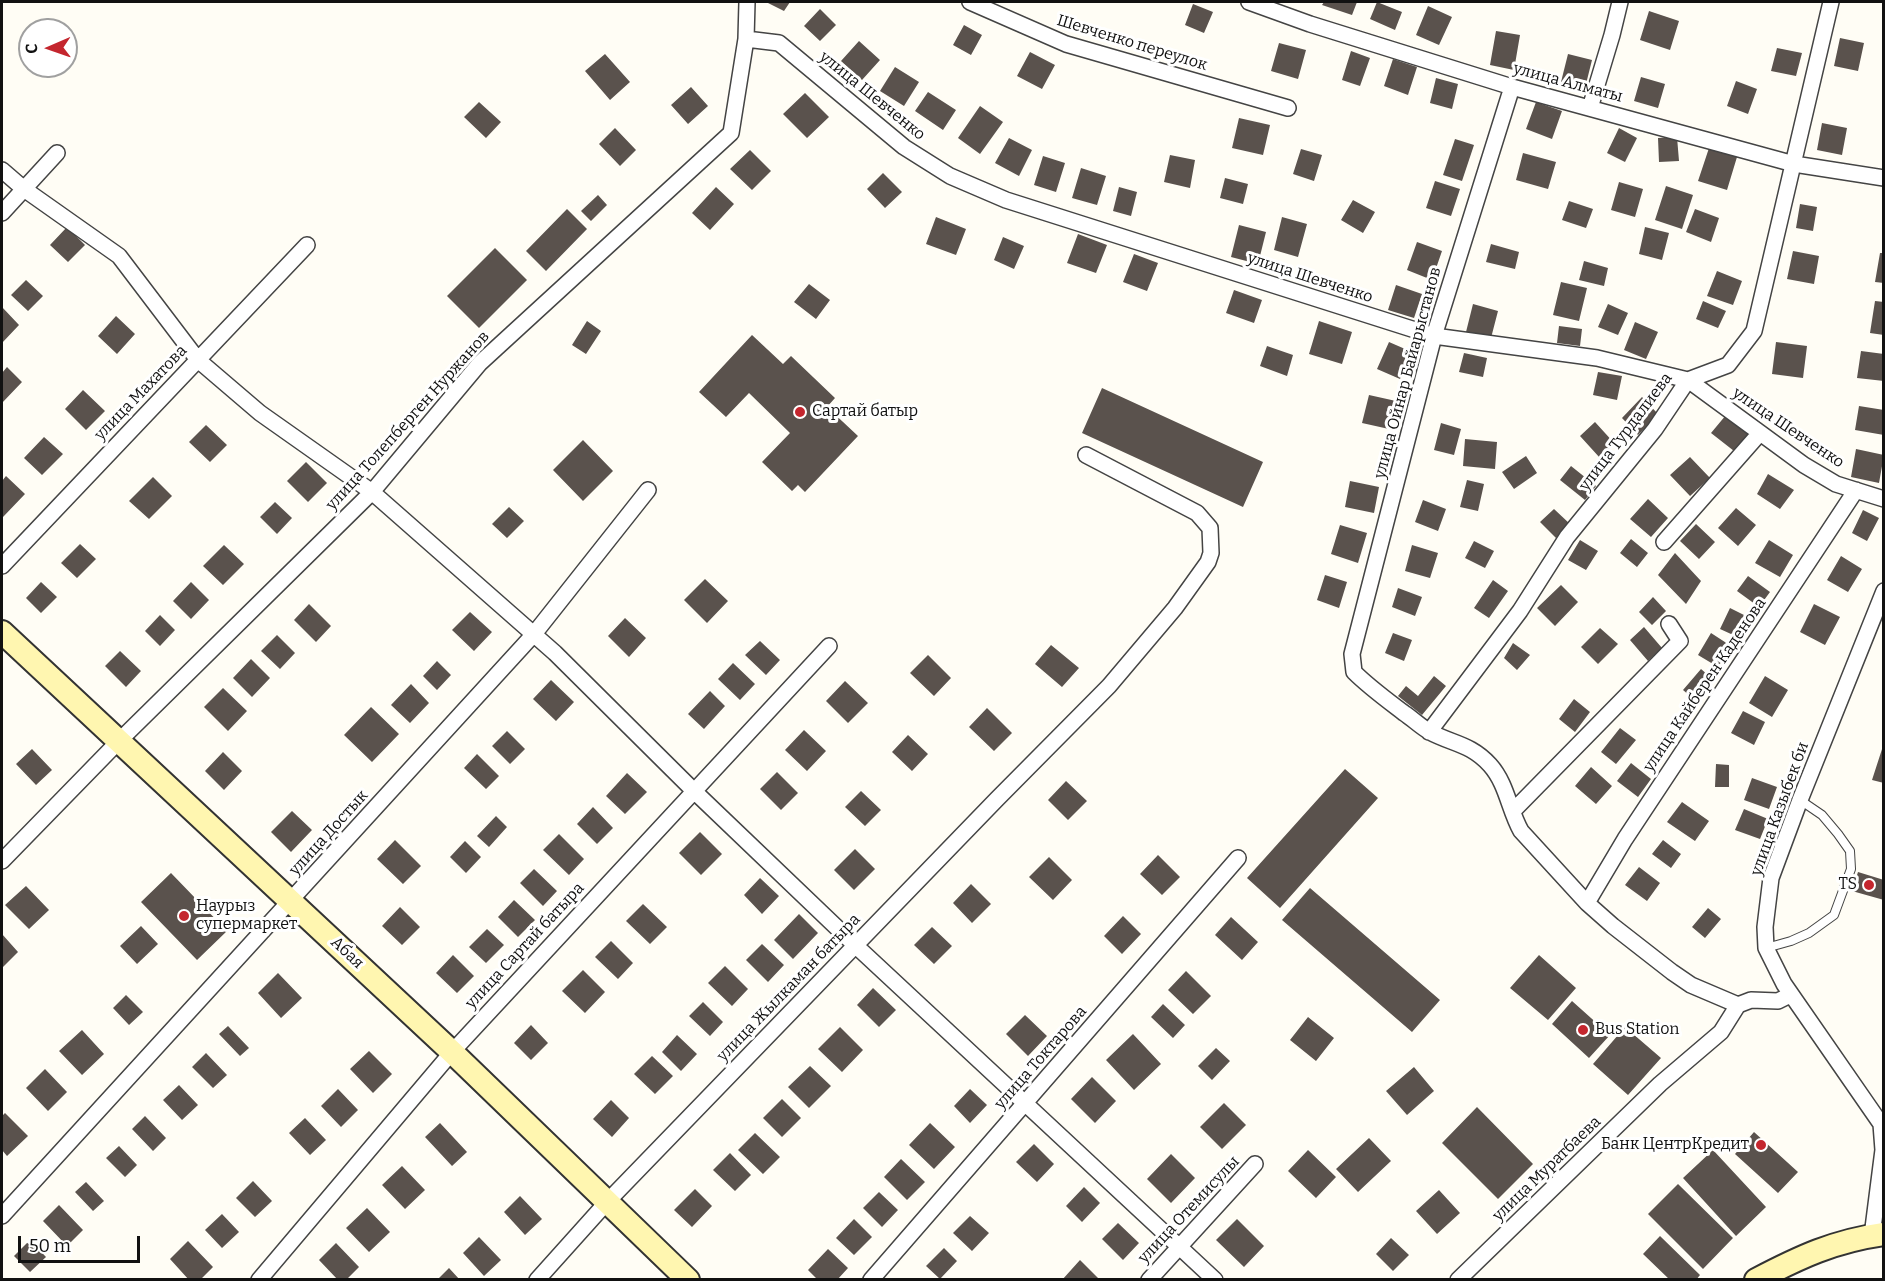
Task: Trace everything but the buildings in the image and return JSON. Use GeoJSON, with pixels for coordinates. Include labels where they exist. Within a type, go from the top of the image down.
{"type":"FeatureCollection","features":[{"type":"Feature","properties":{"kind":"street","name":"улица Толепберген Нуржанов"},"geometry":{"type":"LineString","coordinates":[[2,861],[118,742],[372,492],[480,363],[731,133],[746,39],[747,2]]}},
{"type":"Feature","properties":{"kind":"street","name":"Шевченко переулок"},"geometry":{"type":"LineString","coordinates":[[970,2],[1066,44],[1288,108]]}},
{"type":"Feature","properties":{"kind":"street","name":"улица Алматы"},"geometry":{"type":"LineString","coordinates":[[1250,2],[1310,24],[1512,87],[1794,164],[1884,178]]}},
{"type":"Feature","properties":{"kind":"street"},"geometry":{"type":"LineString","coordinates":[[1590,108],[1620,2]]}},
{"type":"Feature","properties":{"kind":"street","name":"улица Турдалиева"},"geometry":{"type":"LineString","coordinates":[[1429,732],[1520,611],[1567,537],[1654,429],[1688,380],[1728,365],[1754,331],[1794,164],[1827,3]]}},
{"type":"Feature","properties":{"kind":"street","name":"улица Шевченко"},"geometry":{"type":"LineString","coordinates":[[746,39],[779,43],[904,147],[950,176],[1006,200],[1434,336],[1597,358],[1688,380],[1804,465],[1836,484],[1884,499]]}},
{"type":"Feature","properties":{"kind":"street","name":"улица Ойнар Байарыстанов"},"geometry":{"type":"LineString","coordinates":[[1429,732],[1366,684],[1354,672],[1352,654],[1434,336],[1512,87]]}},
{"type":"Feature","properties":{"kind":"street"},"geometry":{"type":"LineString","coordinates":[[2,213],[57,153]]}},
{"type":"Feature","properties":{"kind":"street"},"geometry":{"type":"LineString","coordinates":[[2,170],[24,189],[119,256],[198,360],[260,413],[372,492],[555,652],[694,791],[855,945],[1215,1280]]}},
{"type":"Feature","properties":{"kind":"street","name":"улица Махатова"},"geometry":{"type":"LineString","coordinates":[[2,566],[307,245]]}},
{"type":"Feature","properties":{"kind":"street"},"geometry":{"type":"LineString","coordinates":[[1664,542],[1760,433]]}},
{"type":"Feature","properties":{"kind":"street","name":"улица Жылкаман батыра"},"geometry":{"type":"LineString","coordinates":[[537,1280],[607,1202],[996,799],[1109,686],[1175,608],[1208,562],[1211,553],[1210,528],[1197,513],[1086,455]]}},
{"type":"Feature","properties":{"kind":"street","name":"улица Достык"},"geometry":{"type":"LineString","coordinates":[[2,1216],[534,634],[648,490]]}},
{"type":"Feature","properties":{"kind":"street","name":"улица Кайберен Каденова"},"geometry":{"type":"LineString","coordinates":[[1587,903],[1625,839],[1856,490]]}},
{"type":"Feature","properties":{"kind":"street","name":"улица Казыбек би"},"geometry":{"type":"LineString","coordinates":[[1878,1235],[1883,1150],[1882,1126],[1790,995],[1766,948],[1765,927],[1772,878],[1800,800],[1884,591]]}},
{"type":"Feature","properties":{"kind":"street"},"geometry":{"type":"LineString","coordinates":[[1513,811],[1680,641],[1670,624]]}},
{"type":"Feature","properties":{"kind":"street","name":"Абая"},"geometry":{"type":"LineString","coordinates":[[2,632],[452,1052],[688,1280]]}},
{"type":"Feature","properties":{"kind":"street","name":"улица Сартай батыра"},"geometry":{"type":"LineString","coordinates":[[259,1280],[452,1052],[829,646]]}},
{"type":"Feature","properties":{"kind":"street"},"geometry":{"type":"LineString","coordinates":[[1429,732],[1469,747],[1490,765],[1504,787],[1514,819],[1521,831],[1587,903],[1672,972],[1691,985],[1738,1005],[1751,1000],[1778,1001],[1790,995]]}},
{"type":"Feature","properties":{"kind":"street","name":"улица Токтарова"},"geometry":{"type":"LineString","coordinates":[[871,1280],[1238,858]]}},
{"type":"Feature","properties":{"kind":"street","name":"улица Муратбаева"},"geometry":{"type":"LineString","coordinates":[[1458,1280],[1660,1084],[1721,1032],[1738,1005]]}},
{"type":"Feature","properties":{"kind":"street","name":"улица Отемисулы"},"geometry":{"type":"LineString","coordinates":[[1149,1280],[1255,1164]]}},
{"type":"Feature","properties":{"kind":"street"},"geometry":{"type":"LineString","coordinates":[[1756,1280],[1807,1254],[1855,1238],[1878,1235]]}},
{"type":"Feature","properties":{"kind":"lane"},"geometry":{"type":"LineString","coordinates":[[1766,948],[1809,933],[1834,915],[1851,869],[1850,851],[1838,834],[1822,815],[1800,800]]}},
{"type":"Feature","properties":{"kind":"place","name":"Сартай батыр"},"geometry":{"type":"Point","coordinates":[800,412]}},
{"type":"Feature","properties":{"kind":"place","name":"TS"},"geometry":{"type":"Point","coordinates":[1869,885]}},
{"type":"Feature","properties":{"kind":"place","name":"Наурыз супермаркет"},"geometry":{"type":"Point","coordinates":[184,916]}},
{"type":"Feature","properties":{"kind":"place","name":"Bus Station"},"geometry":{"type":"Point","coordinates":[1583,1030]}},
{"type":"Feature","properties":{"kind":"place","name":"Банк ЦентрКредит"},"geometry":{"type":"Point","coordinates":[1761,1145]}}]}
